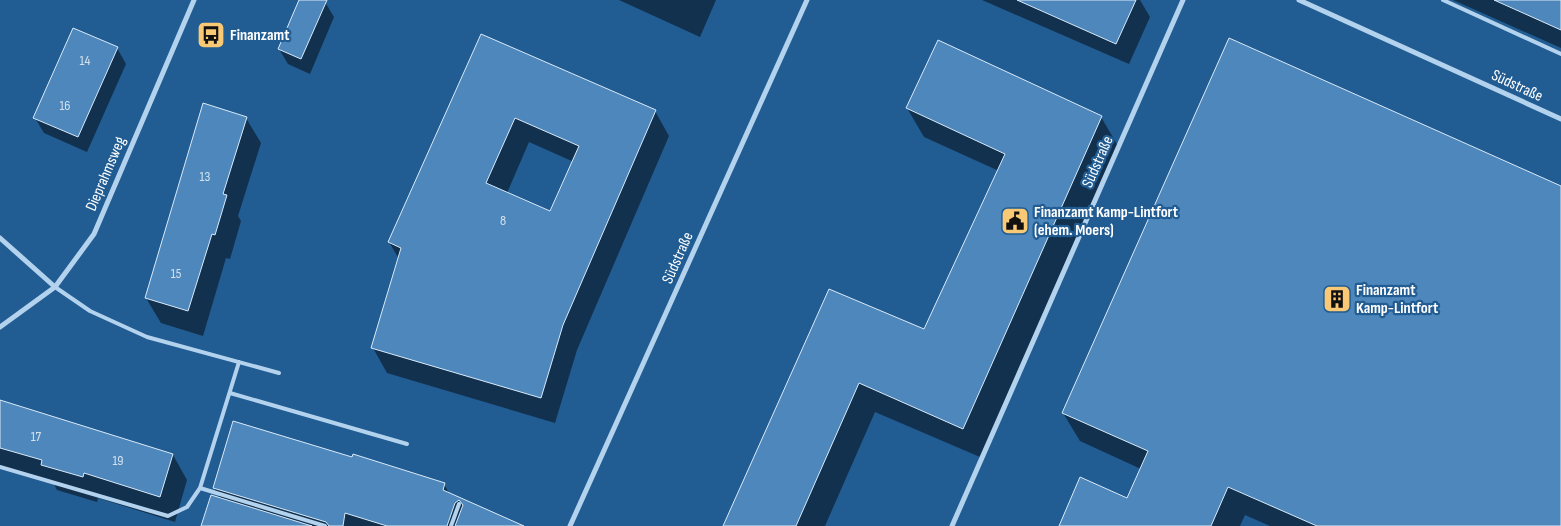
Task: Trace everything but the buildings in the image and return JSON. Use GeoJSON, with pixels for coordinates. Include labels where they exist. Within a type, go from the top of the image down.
{"type":"FeatureCollection","features":[{"type":"Feature","properties":{"kind":"street","name":"Dieprahmsweg"},"geometry":{"type":"LineString","coordinates":[[0,327],[55,287],[94,234],[194,0]]}},
{"type":"Feature","properties":{"kind":"street","name":"Südstraße"},"geometry":{"type":"LineString","coordinates":[[570,526],[807,0]]}},
{"type":"Feature","properties":{"kind":"street","name":"Südstraße"},"geometry":{"type":"LineString","coordinates":[[952,526],[1183,0]]}},
{"type":"Feature","properties":{"kind":"street","name":"Südstraße"},"geometry":{"type":"LineString","coordinates":[[1299,0],[1561,119]]}},
{"type":"Feature","properties":{"kind":"street"},"geometry":{"type":"LineString","coordinates":[[0,238],[55,287]]}},
{"type":"Feature","properties":{"kind":"lane"},"geometry":{"type":"LineString","coordinates":[[1443,0],[1561,54]]}},
{"type":"Feature","properties":{"kind":"lane"},"geometry":{"type":"LineString","coordinates":[[55,287],[90,311],[147,337],[279,373]]}},
{"type":"Feature","properties":{"kind":"lane"},"geometry":{"type":"LineString","coordinates":[[0,467],[168,516],[187,507],[200,488],[239,362]]}},
{"type":"Feature","properties":{"kind":"lane"},"geometry":{"type":"LineString","coordinates":[[230,393],[406,444]]}},
{"type":"Feature","properties":{"kind":"lane"},"geometry":{"type":"LineString","coordinates":[[200,488],[325,526]]}},
{"type":"Feature","properties":{"kind":"lane"},"geometry":{"type":"LineString","coordinates":[[451,526],[459,504]]}},
{"type":"Feature","properties":{"kind":"place","name":"Finanzamt"},"geometry":{"type":"Point","coordinates":[211,35]}},
{"type":"Feature","properties":{"kind":"place","name":"Finanzamt Kamp-Lintfort (ehem. Moers)"},"geometry":{"type":"Point","coordinates":[1015,221]}},
{"type":"Feature","properties":{"kind":"place","name":"Finanzamt Kamp-Lintfort"},"geometry":{"type":"Point","coordinates":[1337,299]}}]}
